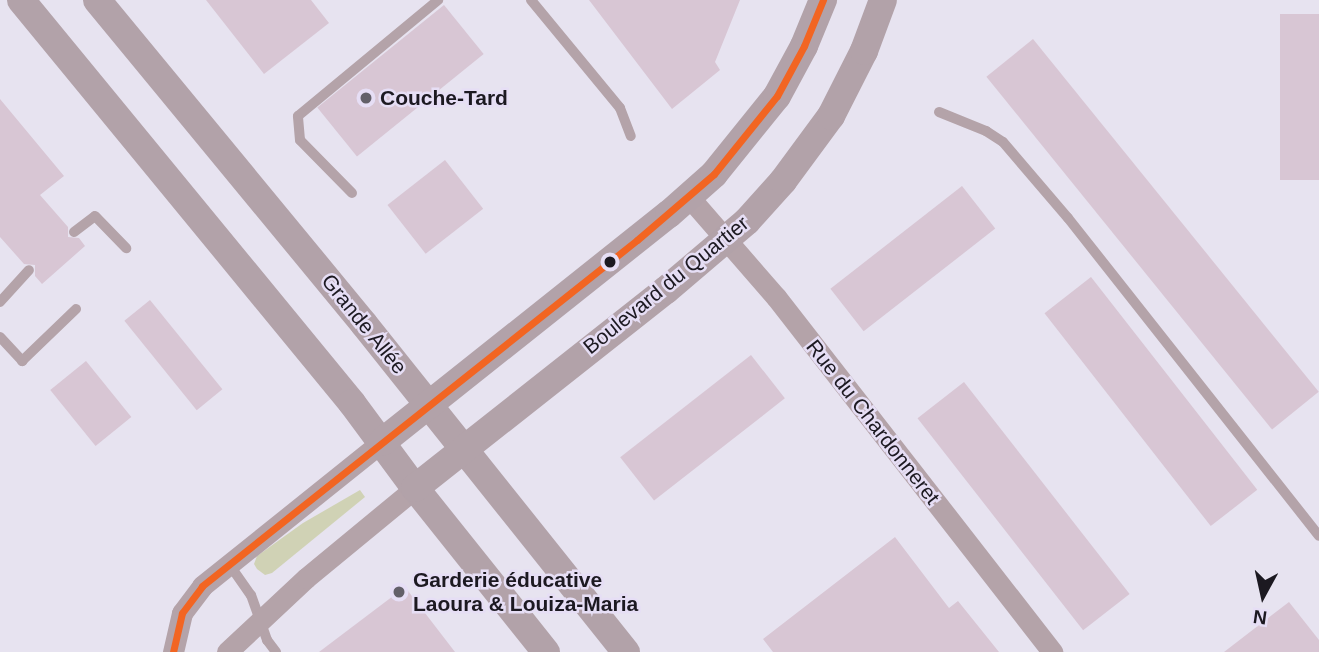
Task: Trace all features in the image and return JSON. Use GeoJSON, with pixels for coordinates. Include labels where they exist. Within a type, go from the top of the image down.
{"type":"FeatureCollection","features":[{"type":"Feature","properties":{"kind":"main road"},"geometry":{"type":"LineString","coordinates":[[21,0],[382,442],[415,488],[545,652]]}},
{"type":"Feature","properties":{"kind":"main road"},"geometry":{"type":"LineString","coordinates":[[382,442],[689,197],[714,174],[776,96],[804,46],[823,0]]}},
{"type":"Feature","properties":{"kind":"main road","name":"Boulevard du Quartier"},"geometry":{"type":"LineString","coordinates":[[415,488],[727,240],[783,181],[831,116],[859,62],[883,0]]}},
{"type":"Feature","properties":{"kind":"main road","name":"Grande Allée"},"geometry":{"type":"LineString","coordinates":[[104,2],[626,652]]}},
{"type":"Feature","properties":{"kind":"street","name":"Rue du Chardonneret"},"geometry":{"type":"LineString","coordinates":[[689,197],[856,398],[1052,652]]}},
{"type":"Feature","properties":{"kind":"street"},"geometry":{"type":"LineString","coordinates":[[173,652],[185,605],[202,586],[382,442]]}},
{"type":"Feature","properties":{"kind":"street"},"geometry":{"type":"LineString","coordinates":[[227,652],[306,578],[415,488]]}},
{"type":"Feature","properties":{"kind":"lane"},"geometry":{"type":"LineString","coordinates":[[352,193],[300,140],[298,116],[438,0]]}},
{"type":"Feature","properties":{"kind":"lane"},"geometry":{"type":"LineString","coordinates":[[531,0],[620,108],[631,136]]}},
{"type":"Feature","properties":{"kind":"lane"},"geometry":{"type":"LineString","coordinates":[[939,112],[986,131],[1003,142],[1068,218],[1319,536]]}},
{"type":"Feature","properties":{"kind":"lane"},"geometry":{"type":"LineString","coordinates":[[74,232],[95,216],[126,248]]}},
{"type":"Feature","properties":{"kind":"lane"},"geometry":{"type":"LineString","coordinates":[[0,302],[29,270]]}},
{"type":"Feature","properties":{"kind":"lane"},"geometry":{"type":"LineString","coordinates":[[0,337],[22,361],[76,309]]}},
{"type":"Feature","properties":{"kind":"lane"},"geometry":{"type":"LineString","coordinates":[[229,564],[251,595],[267,640],[276,652]]}},
{"type":"Feature","properties":{"kind":"green space"},"geometry":{"type":"Polygon","coordinates":[[[360,490],[365,497],[272,573],[265,575],[257,569],[254,564],[257,556],[303,523],[360,490]]]}},
{"type":"Feature","properties":{"kind":"building"},"geometry":{"type":"Polygon","coordinates":[[[206,0],[311,0],[329,23],[264,74],[206,0]]]}},
{"type":"Feature","properties":{"kind":"building"},"geometry":{"type":"Polygon","coordinates":[[[589,0],[740,0],[715,62],[720,70],[672,109],[589,0]]]}},
{"type":"Feature","properties":{"kind":"building"},"geometry":{"type":"Polygon","coordinates":[[[444,5],[484,54],[357,157],[317,108],[444,5]]]}},
{"type":"Feature","properties":{"kind":"building"},"geometry":{"type":"Polygon","coordinates":[[[1280,14],[1319,14],[1319,180],[1280,180],[1280,14]]]}},
{"type":"Feature","properties":{"kind":"building"},"geometry":{"type":"Polygon","coordinates":[[[1033,39],[1319,392],[1272,430],[986,77],[1033,39]]]}},
{"type":"Feature","properties":{"kind":"building"},"geometry":{"type":"Polygon","coordinates":[[[0,99],[64,176],[40,195],[68,227],[68,237],[79,238],[85,246],[42,284],[35,276],[35,265],[24,264],[0,237],[0,99]]]}},
{"type":"Feature","properties":{"kind":"building"},"geometry":{"type":"Polygon","coordinates":[[[445,160],[483,209],[426,254],[387,205],[445,160]]]}},
{"type":"Feature","properties":{"kind":"building"},"geometry":{"type":"Polygon","coordinates":[[[962,186],[995,229],[864,331],[830,289],[962,186]]]}},
{"type":"Feature","properties":{"kind":"building"},"geometry":{"type":"Polygon","coordinates":[[[1091,277],[1257,490],[1211,526],[1045,313],[1091,277]]]}},
{"type":"Feature","properties":{"kind":"building"},"geometry":{"type":"Polygon","coordinates":[[[150,300],[222,389],[197,410],[124,321],[150,300]]]}},
{"type":"Feature","properties":{"kind":"building"},"geometry":{"type":"Polygon","coordinates":[[[751,355],[785,398],[654,501],[620,457],[751,355]]]}},
{"type":"Feature","properties":{"kind":"building"},"geometry":{"type":"Polygon","coordinates":[[[86,361],[131,417],[96,446],[50,390],[86,361]]]}},
{"type":"Feature","properties":{"kind":"building"},"geometry":{"type":"Polygon","coordinates":[[[964,382],[1130,594],[1083,630],[918,418],[964,382]]]}},
{"type":"Feature","properties":{"kind":"building"},"geometry":{"type":"Polygon","coordinates":[[[895,537],[949,608],[958,601],[999,652],[773,652],[763,639],[895,537]]]}},
{"type":"Feature","properties":{"kind":"building"},"geometry":{"type":"Polygon","coordinates":[[[405,587],[455,652],[319,652],[405,587]]]}},
{"type":"Feature","properties":{"kind":"building"},"geometry":{"type":"Polygon","coordinates":[[[1289,602],[1319,640],[1319,652],[1224,652],[1289,602]]]}},
{"type":"Feature","properties":{"kind":"transit line"},"geometry":{"type":"LineString","coordinates":[[173,652],[182,613],[202,586],[637,240],[714,174],[777,96],[804,46],[823,0]]}},
{"type":"Feature","properties":{"kind":"place","name":"Couche-Tard"},"geometry":{"type":"Point","coordinates":[366,98]}},
{"type":"Feature","properties":{"kind":"place","name":"Garderie éducative Laoura & Louiza-Maria"},"geometry":{"type":"Point","coordinates":[399,592]}}]}
